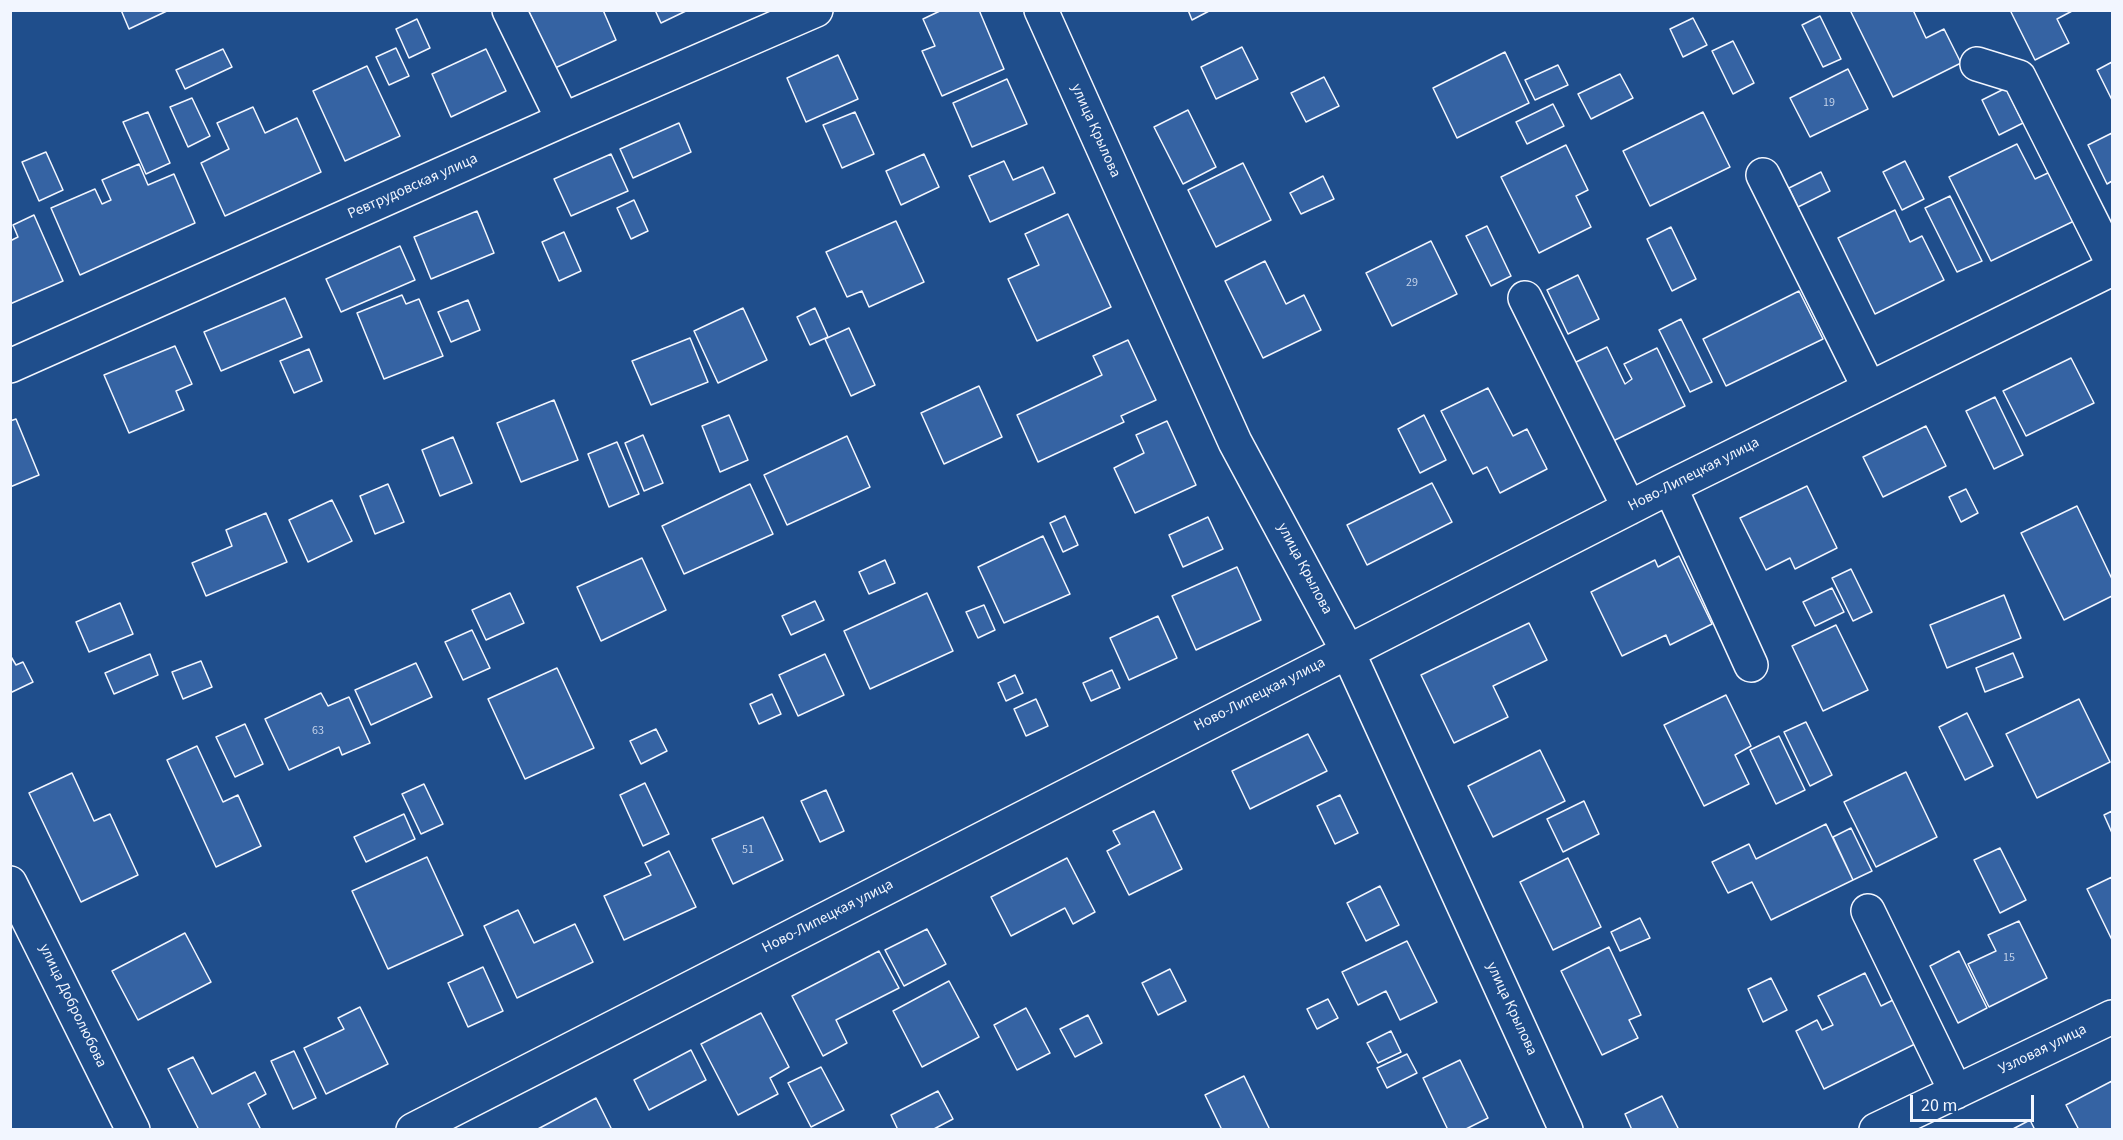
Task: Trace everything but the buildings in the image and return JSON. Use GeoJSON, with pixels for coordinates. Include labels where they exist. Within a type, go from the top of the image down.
{"type":"FeatureCollection","features":[{"type":"Feature","properties":{"kind":"street"},"geometry":{"type":"LineString","coordinates":[[510,10],[563,120]]}},
{"type":"Feature","properties":{"kind":"street","name":"Ревтрудовская улица"},"geometry":{"type":"LineString","coordinates":[[10,366],[816,10]]}},
{"type":"Feature","properties":{"kind":"street","name":"улица Крылова"},"geometry":{"type":"LineString","coordinates":[[1041,10],[1235,442],[1347,650],[1566,1130]]}},
{"type":"Feature","properties":{"kind":"street"},"geometry":{"type":"LineString","coordinates":[[1977,64],[2019,77],[2112,262]]}},
{"type":"Feature","properties":{"kind":"street"},"geometry":{"type":"LineString","coordinates":[[1763,175],[1869,388]]}},
{"type":"Feature","properties":{"kind":"street","name":"Ново-Липецкая улица"},"geometry":{"type":"LineString","coordinates":[[413,1130],[1347,650],[1670,487],[2112,269]]}},
{"type":"Feature","properties":{"kind":"street"},"geometry":{"type":"LineString","coordinates":[[1525,298],[1629,508]]}},
{"type":"Feature","properties":{"kind":"street"},"geometry":{"type":"LineString","coordinates":[[1670,487],[1751,665]]}},
{"type":"Feature","properties":{"kind":"street","name":"улица Добролюбова"},"geometry":{"type":"LineString","coordinates":[[10,883],[133,1130]]}},
{"type":"Feature","properties":{"kind":"street"},"geometry":{"type":"LineString","coordinates":[[1868,911],[1956,1092]]}},
{"type":"Feature","properties":{"kind":"street","name":"Узловая улица"},"geometry":{"type":"LineString","coordinates":[[1876,1130],[2112,1017]]}}]}
